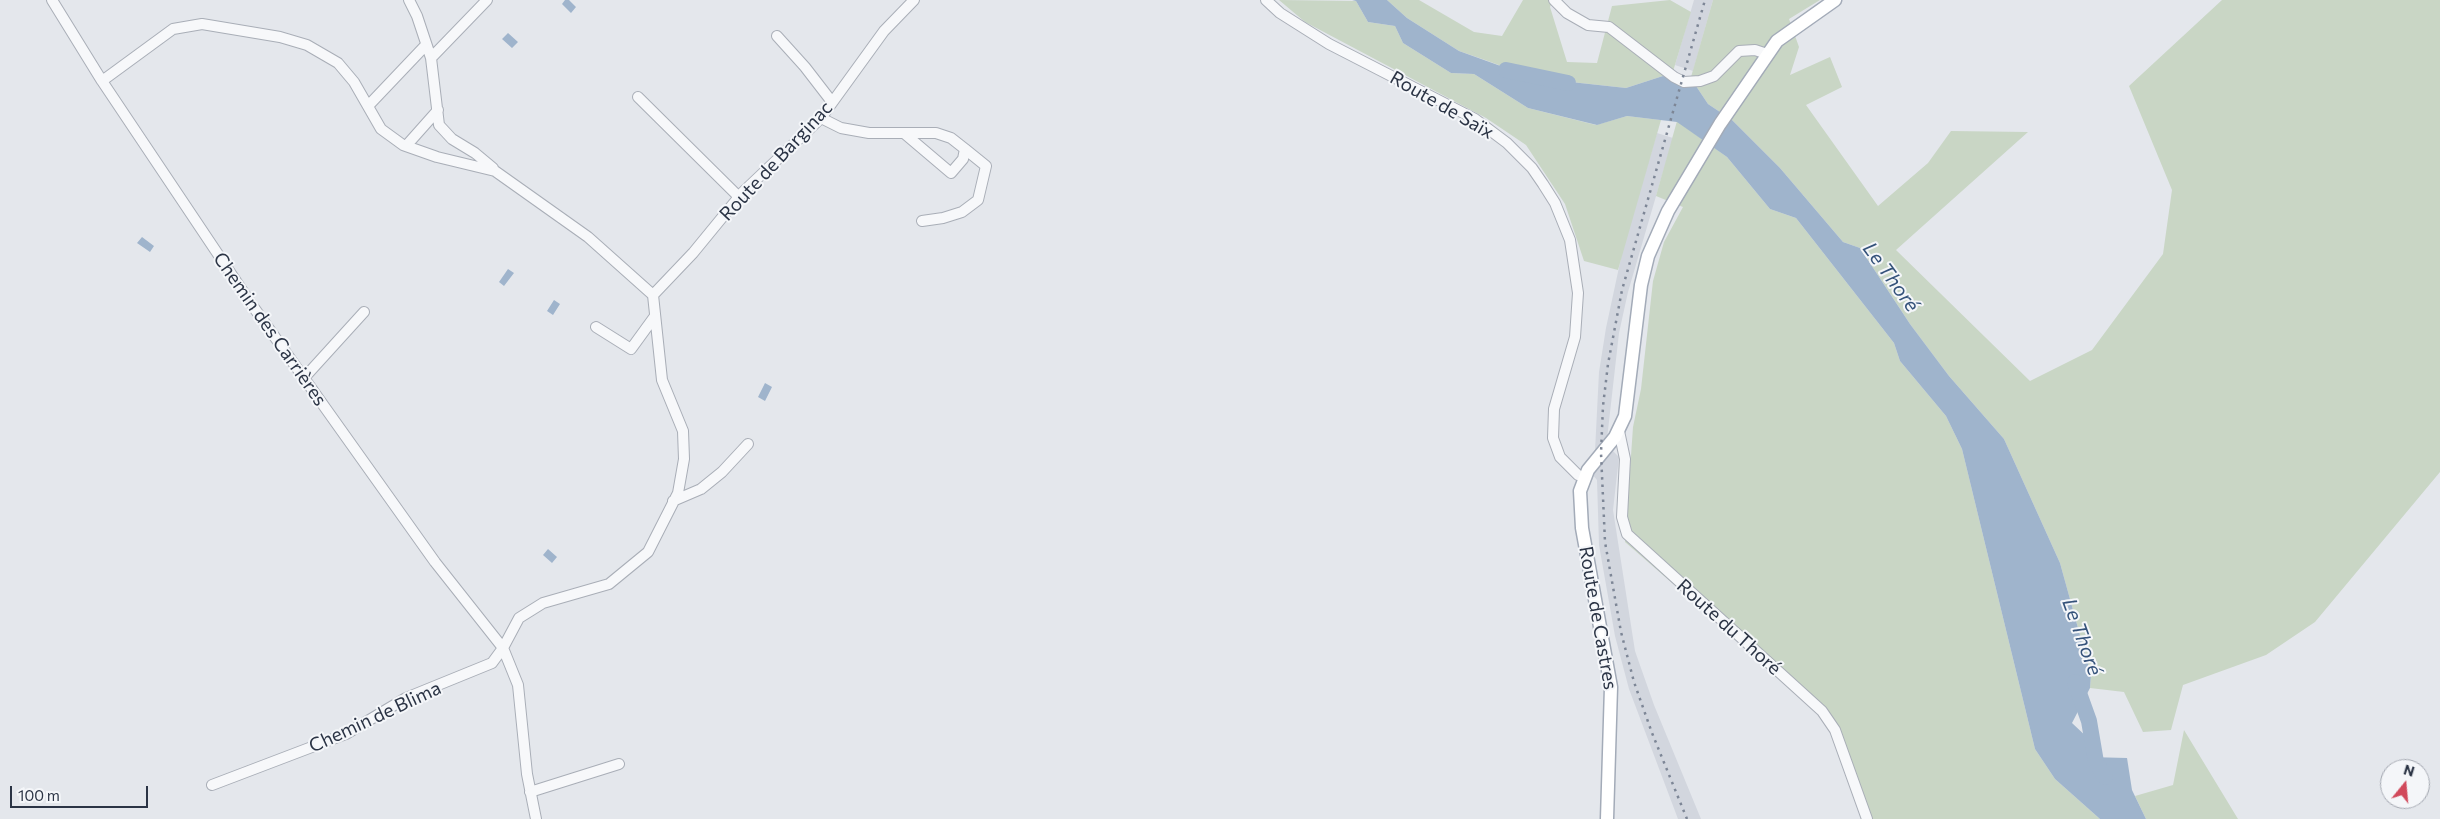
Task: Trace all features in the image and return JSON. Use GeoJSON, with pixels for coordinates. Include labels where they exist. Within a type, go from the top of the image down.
{"type":"FeatureCollection","features":[{"type":"Feature","properties":{"kind":"main road"},"geometry":{"type":"LineString","coordinates":[[1584,477],[1619,430],[1628,402],[1636,313],[1648,256],[1668,211],[1739,94],[1777,41],[1835,0]]}},
{"type":"Feature","properties":{"kind":"main road","name":"Route de Castres"},"geometry":{"type":"LineString","coordinates":[[1584,477],[1580,491],[1581,520],[1611,687],[1607,819]]}},
{"type":"Feature","properties":{"kind":"street","name":"Chemin des Carrières"},"geometry":{"type":"LineString","coordinates":[[52,0],[102,81],[304,378],[435,562],[503,648],[518,685],[530,792],[536,819]]}},
{"type":"Feature","properties":{"kind":"street"},"geometry":{"type":"LineString","coordinates":[[409,0],[417,16],[425,46],[431,58],[440,125],[452,139],[475,153],[495,171],[588,237],[653,295]]}},
{"type":"Feature","properties":{"kind":"street"},"geometry":{"type":"LineString","coordinates":[[431,58],[487,0]]}},
{"type":"Feature","properties":{"kind":"street","name":"Route de Barginac"},"geometry":{"type":"LineString","coordinates":[[653,295],[693,253],[739,197],[821,118],[884,31],[914,0]]}},
{"type":"Feature","properties":{"kind":"street","name":"Route de Saïx"},"geometry":{"type":"LineString","coordinates":[[1266,0],[1280,13],[1329,44],[1475,119],[1507,143],[1532,168],[1543,184],[1555,203],[1570,240],[1578,293],[1575,337],[1554,409],[1553,438],[1560,457],[1578,475],[1584,477]]}},
{"type":"Feature","properties":{"kind":"street"},"geometry":{"type":"LineString","coordinates":[[1554,0],[1568,13],[1588,24],[1608,28],[1674,77],[1684,82],[1700,81],[1714,76],[1739,51],[1755,50],[1767,54]]}},
{"type":"Feature","properties":{"kind":"street"},"geometry":{"type":"LineString","coordinates":[[102,81],[173,29],[202,24],[280,36],[306,45],[338,62],[382,129],[406,146],[436,157],[495,171]]}},
{"type":"Feature","properties":{"kind":"street"},"geometry":{"type":"LineString","coordinates":[[777,36],[805,67],[832,102]]}},
{"type":"Feature","properties":{"kind":"street"},"geometry":{"type":"LineString","coordinates":[[368,106],[425,46]]}},
{"type":"Feature","properties":{"kind":"street"},"geometry":{"type":"LineString","coordinates":[[638,97],[739,197]]}},
{"type":"Feature","properties":{"kind":"street"},"geometry":{"type":"LineString","coordinates":[[406,146],[438,110]]}},
{"type":"Feature","properties":{"kind":"street"},"geometry":{"type":"LineString","coordinates":[[821,118],[841,128],[868,133],[936,133],[951,138],[986,166],[978,200],[962,212],[943,218],[922,221]]}},
{"type":"Feature","properties":{"kind":"street"},"geometry":{"type":"LineString","coordinates":[[905,134],[950,173],[963,159],[965,149]]}},
{"type":"Feature","properties":{"kind":"street","name":"Chemin de Blima"},"geometry":{"type":"LineString","coordinates":[[212,785],[346,734],[406,698],[492,663],[503,648],[519,618],[543,603],[609,584],[648,552],[678,493],[684,458],[682,431],[662,380],[653,295]]}},
{"type":"Feature","properties":{"kind":"street"},"geometry":{"type":"LineString","coordinates":[[304,378],[364,312]]}},
{"type":"Feature","properties":{"kind":"street"},"geometry":{"type":"LineString","coordinates":[[596,327],[631,349],[655,316]]}},
{"type":"Feature","properties":{"kind":"street","name":"Route du Thoré"},"geometry":{"type":"LineString","coordinates":[[1619,430],[1625,459],[1622,517],[1627,534],[1822,711],[1835,730],[1867,819]]}},
{"type":"Feature","properties":{"kind":"street"},"geometry":{"type":"LineString","coordinates":[[673,501],[701,489],[722,472],[748,444]]}},
{"type":"Feature","properties":{"kind":"street"},"geometry":{"type":"LineString","coordinates":[[530,792],[619,764]]}},
{"type":"Feature","properties":{"kind":"shaded area"},"geometry":{"type":"Polygon","coordinates":[[[1694,0],[1713,0],[1693,71],[1675,65],[1694,0]]]}},
{"type":"Feature","properties":{"kind":"shaded area"},"geometry":{"type":"Polygon","coordinates":[[[1657,133],[1673,138],[1628,292],[1619,333],[1607,439],[1595,451],[1599,372],[1606,328],[1624,244],[1657,133]]]}},
{"type":"Feature","properties":{"kind":"shaded area"},"geometry":{"type":"Polygon","coordinates":[[[1613,451],[1619,457],[1613,510],[1635,651],[1654,705],[1701,819],[1678,819],[1629,689],[1615,636],[1599,545],[1597,480],[1592,474],[1598,465],[1613,451]]]}},
{"type":"Feature","properties":{"kind":"green space"},"geometry":{"type":"Polygon","coordinates":[[[1279,0],[1356,1],[1368,22],[1395,26],[1403,43],[1451,73],[1474,74],[1528,108],[1596,125],[1627,116],[1661,120],[1618,270],[1584,261],[1565,204],[1526,145],[1486,118],[1305,22],[1279,0]]]}},
{"type":"Feature","properties":{"kind":"green space"},"geometry":{"type":"Polygon","coordinates":[[[1387,0],[1419,0],[1474,32],[1502,36],[1523,0],[1553,0],[1550,7],[1567,62],[1597,63],[1612,6],[1670,0],[1691,12],[1671,78],[1663,76],[1626,88],[1534,78],[1459,51],[1407,18],[1387,0]]]}},
{"type":"Feature","properties":{"kind":"green space"},"geometry":{"type":"Polygon","coordinates":[[[1713,0],[1820,0],[1789,19],[1799,47],[1790,75],[1830,57],[1842,87],[1806,105],[1878,206],[1928,163],[1951,131],[2028,132],[1896,250],[2030,381],[2092,350],[2163,254],[2172,190],[2129,86],[2222,0],[2440,0],[2440,472],[2315,622],[2266,655],[2183,685],[2171,730],[2143,732],[2124,692],[2090,688],[2091,675],[2060,563],[2004,439],[1949,376],[1910,324],[1860,248],[1843,242],[1780,168],[1732,120],[1708,104],[1696,86],[1689,84],[1713,0]]]}},
{"type":"Feature","properties":{"kind":"green space"},"geometry":{"type":"Polygon","coordinates":[[[1677,121],[1727,157],[1770,209],[1796,218],[1894,343],[1900,361],[1946,416],[1962,449],[2035,749],[2055,779],[2100,819],[1867,819],[1825,716],[1625,542],[1633,427],[1641,389],[1653,281],[1664,242],[1683,207],[1656,196],[1677,121]]]}},
{"type":"Feature","properties":{"kind":"green space"},"geometry":{"type":"Polygon","coordinates":[[[2184,730],[2238,819],[2146,819],[2135,796],[2173,785],[2184,730]]]}},
{"type":"Feature","properties":{"kind":"water"},"geometry":{"type":"Polygon","coordinates":[[[565,0],[569,0],[576,7],[571,13],[562,4],[565,0]]]}},
{"type":"Feature","properties":{"kind":"water"},"geometry":{"type":"Polygon","coordinates":[[[1352,0],[1387,0],[1407,18],[1459,51],[1534,78],[1626,88],[1663,76],[1696,86],[1708,104],[1732,120],[1780,168],[1843,242],[1860,248],[1910,324],[1949,376],[2004,439],[2060,563],[2091,675],[2090,688],[2072,723],[2090,740],[2088,757],[2127,758],[2132,790],[2146,819],[2100,819],[2055,779],[2035,749],[1962,449],[1946,416],[1900,361],[1894,343],[1796,218],[1770,209],[1727,157],[1677,122],[1627,116],[1597,125],[1528,108],[1474,74],[1451,73],[1403,43],[1395,26],[1368,22],[1356,1],[1352,0]]]}},
{"type":"Feature","properties":{"kind":"water"},"geometry":{"type":"Polygon","coordinates":[[[508,33],[518,42],[512,48],[502,39],[508,33]]]}},
{"type":"Feature","properties":{"kind":"water"},"geometry":{"type":"Polygon","coordinates":[[[142,237],[154,246],[150,252],[137,243],[142,237]]]}},
{"type":"Feature","properties":{"kind":"water"},"geometry":{"type":"Polygon","coordinates":[[[508,269],[514,273],[504,286],[499,282],[508,269]]]}},
{"type":"Feature","properties":{"kind":"water"},"geometry":{"type":"Polygon","coordinates":[[[554,300],[560,304],[553,315],[547,311],[554,300]]]}},
{"type":"Feature","properties":{"kind":"water"},"geometry":{"type":"Polygon","coordinates":[[[765,383],[772,387],[765,401],[758,397],[765,383]]]}},
{"type":"Feature","properties":{"kind":"water"},"geometry":{"type":"Polygon","coordinates":[[[548,549],[557,557],[552,563],[543,555],[548,549]]]}},
{"type":"Feature","properties":{"kind":"waterway","name":"Le Thoré"},"geometry":{"type":"LineString","coordinates":[[1506,70],[1568,83]]}},
{"type":"Feature","properties":{"kind":"waterway","name":"Le Thoré"},"geometry":{"type":"LineString","coordinates":[[2075,682],[2089,721],[2096,762],[2105,777]]}},
{"type":"Feature","properties":{"kind":"railway"},"geometry":{"type":"LineString","coordinates":[[1687,819],[1652,733],[1634,682],[1621,632],[1605,542],[1601,453],[1603,406],[1608,364],[1622,290],[1705,0]]}}]}
